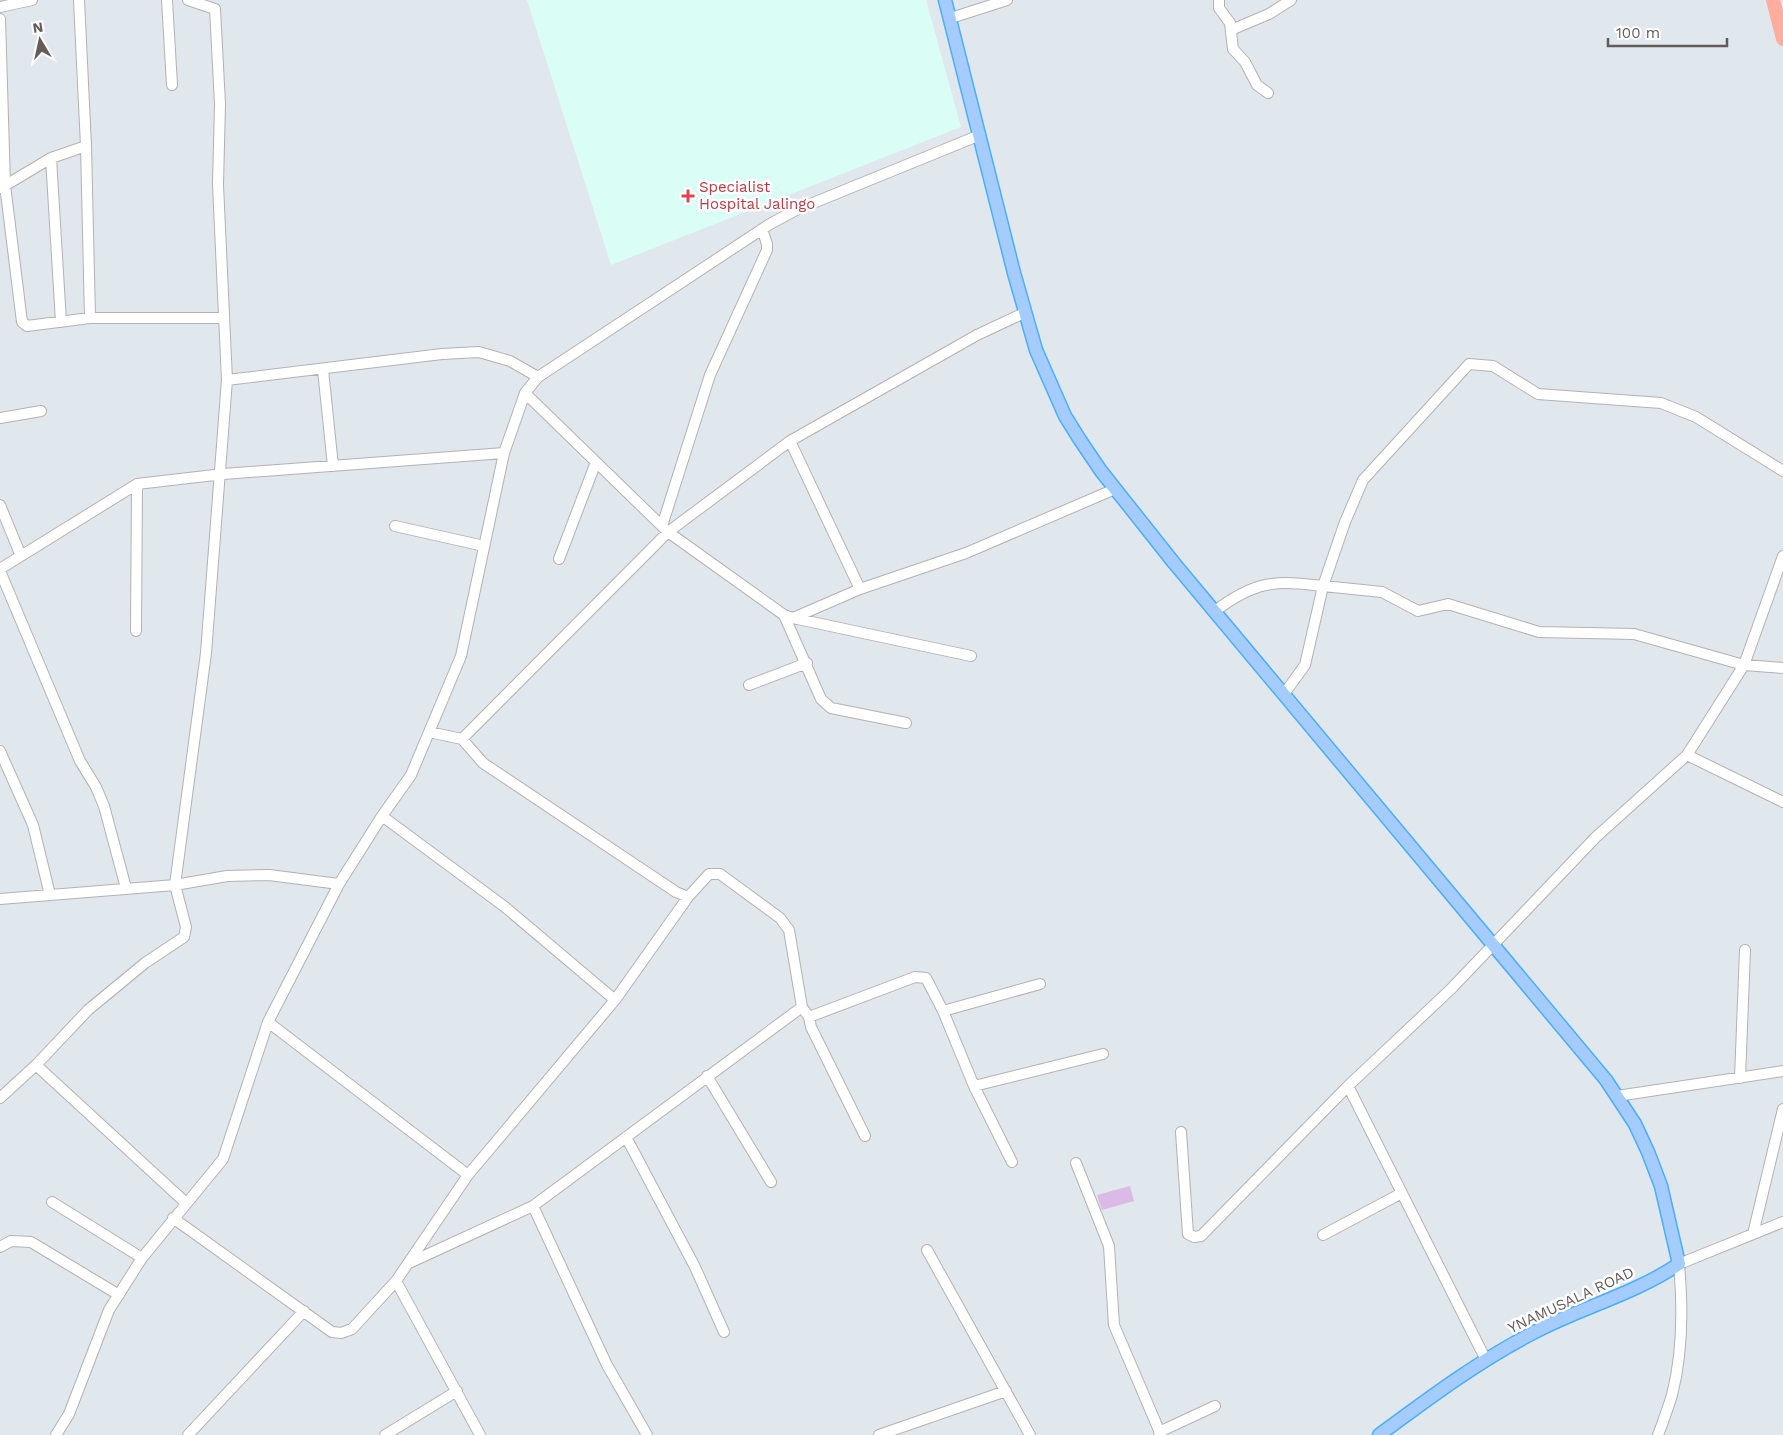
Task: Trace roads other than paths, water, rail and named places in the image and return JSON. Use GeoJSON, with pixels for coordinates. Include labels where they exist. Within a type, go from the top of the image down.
{"type":"FeatureCollection","features":[{"type":"Feature","properties":{"kind":"main road"},"geometry":{"type":"LineString","coordinates":[[945,0],[1024,312],[1036,350],[1065,416],[1115,489],[1606,1080],[1635,1124],[1652,1160],[1661,1186],[1679,1264]]}},
{"type":"Feature","properties":{"kind":"main road","name":"YNAMUSALA ROAD"},"geometry":{"type":"LineString","coordinates":[[1379,1435],[1486,1360],[1532,1333],[1649,1282],[1679,1264]]}},
{"type":"Feature","properties":{"kind":"street"},"geometry":{"type":"LineString","coordinates":[[0,8],[32,0]]}},
{"type":"Feature","properties":{"kind":"street"},"geometry":{"type":"LineString","coordinates":[[79,0],[86,146],[90,318]]}},
{"type":"Feature","properties":{"kind":"street"},"geometry":{"type":"LineString","coordinates":[[167,0],[172,86]]}},
{"type":"Feature","properties":{"kind":"street"},"geometry":{"type":"LineString","coordinates":[[0,1098],[36,1065],[88,1010],[145,963],[184,937],[186,927],[175,885],[206,653],[227,380],[218,185],[220,104],[215,9],[188,0]]}},
{"type":"Feature","properties":{"kind":"street"},"geometry":{"type":"LineString","coordinates":[[951,18],[1007,0]]}},
{"type":"Feature","properties":{"kind":"street"},"geometry":{"type":"LineString","coordinates":[[1219,0],[1219,8],[1230,23],[1233,49],[1245,62],[1257,85],[1268,93]]}},
{"type":"Feature","properties":{"kind":"street"},"geometry":{"type":"LineString","coordinates":[[1230,30],[1269,14],[1291,0]]}},
{"type":"Feature","properties":{"kind":"street"},"geometry":{"type":"LineString","coordinates":[[0,19],[3,187],[22,322],[26,326],[90,318],[224,318]]}},
{"type":"Feature","properties":{"kind":"street"},"geometry":{"type":"LineString","coordinates":[[56,1435],[75,1399],[109,1310],[142,1258],[223,1158],[268,1022],[339,884],[382,816],[411,775],[462,656],[504,453],[525,393],[538,377],[762,230],[796,210],[980,135]]}},
{"type":"Feature","properties":{"kind":"street"},"geometry":{"type":"LineString","coordinates":[[3,187],[51,158],[86,146]]}},
{"type":"Feature","properties":{"kind":"street"},"geometry":{"type":"LineString","coordinates":[[51,158],[61,322]]}},
{"type":"Feature","properties":{"kind":"street"},"geometry":{"type":"LineString","coordinates":[[665,529],[710,375],[767,250],[768,244],[762,230]]}},
{"type":"Feature","properties":{"kind":"street"},"geometry":{"type":"LineString","coordinates":[[462,739],[665,529],[790,441],[977,335],[1024,312]]}},
{"type":"Feature","properties":{"kind":"street"},"geometry":{"type":"LineString","coordinates":[[227,380],[323,370],[442,354],[479,352],[510,361],[538,377]]}},
{"type":"Feature","properties":{"kind":"street"},"geometry":{"type":"LineString","coordinates":[[1284,694],[1305,665],[1323,586],[1363,480],[1469,364],[1493,366],[1538,394],[1661,403],[1696,417],[1783,471]]}},
{"type":"Feature","properties":{"kind":"street"},"geometry":{"type":"LineString","coordinates":[[323,370],[333,466]]}},
{"type":"Feature","properties":{"kind":"street"},"geometry":{"type":"LineString","coordinates":[[525,393],[665,529],[789,616],[972,656]]}},
{"type":"Feature","properties":{"kind":"street"},"geometry":{"type":"LineString","coordinates":[[0,418],[41,411]]}},
{"type":"Feature","properties":{"kind":"street"},"geometry":{"type":"LineString","coordinates":[[790,441],[860,589]]}},
{"type":"Feature","properties":{"kind":"street"},"geometry":{"type":"LineString","coordinates":[[126,888],[99,793],[80,761],[0,570],[137,484],[220,475],[504,453]]}},
{"type":"Feature","properties":{"kind":"street"},"geometry":{"type":"LineString","coordinates":[[559,559],[596,462]]}},
{"type":"Feature","properties":{"kind":"street"},"geometry":{"type":"LineString","coordinates":[[136,631],[137,484]]}},
{"type":"Feature","properties":{"kind":"street"},"geometry":{"type":"LineString","coordinates":[[789,616],[860,589],[966,553],[1115,489]]}},
{"type":"Feature","properties":{"kind":"street"},"geometry":{"type":"LineString","coordinates":[[0,505],[21,556]]}},
{"type":"Feature","properties":{"kind":"street"},"geometry":{"type":"LineString","coordinates":[[395,526],[484,546]]}},
{"type":"Feature","properties":{"kind":"street"},"geometry":{"type":"LineString","coordinates":[[1181,1132],[1188,1234],[1194,1237],[1201,1236],[1348,1086],[1451,989],[1596,837],[1687,755],[1744,665],[1783,556]]}},
{"type":"Feature","properties":{"kind":"street"},"geometry":{"type":"LineString","coordinates":[[1215,611],[1237,594],[1271,583],[1323,586],[1382,592],[1418,611],[1448,604],[1539,632],[1634,634],[1744,665],[1783,668]]}},
{"type":"Feature","properties":{"kind":"street"},"geometry":{"type":"LineString","coordinates":[[789,616],[821,699],[831,708],[906,723]]}},
{"type":"Feature","properties":{"kind":"street"},"geometry":{"type":"LineString","coordinates":[[749,685],[807,663]]}},
{"type":"Feature","properties":{"kind":"street"},"geometry":{"type":"LineString","coordinates":[[429,732],[462,739],[483,763],[676,892],[688,897]]}},
{"type":"Feature","properties":{"kind":"street"},"geometry":{"type":"LineString","coordinates":[[0,751],[33,825],[50,894]]}},
{"type":"Feature","properties":{"kind":"street"},"geometry":{"type":"LineString","coordinates":[[1687,755],[1783,802]]}},
{"type":"Feature","properties":{"kind":"street"},"geometry":{"type":"LineString","coordinates":[[382,816],[505,907],[615,1000]]}},
{"type":"Feature","properties":{"kind":"street"},"geometry":{"type":"LineString","coordinates":[[173,1218],[332,1332],[347,1332],[357,1326],[396,1281],[468,1175],[615,1000],[688,897],[709,874],[720,874],[780,918],[789,930],[802,1007],[809,1017],[811,1026],[865,1136]]}},
{"type":"Feature","properties":{"kind":"street"},"geometry":{"type":"LineString","coordinates":[[0,899],[175,885],[227,876],[269,875],[339,884]]}},
{"type":"Feature","properties":{"kind":"street"},"geometry":{"type":"LineString","coordinates":[[1740,1078],[1745,950]]}},
{"type":"Feature","properties":{"kind":"street"},"geometry":{"type":"LineString","coordinates":[[809,1017],[915,977],[926,978],[943,1011],[974,1086],[1012,1162]]}},
{"type":"Feature","properties":{"kind":"street"},"geometry":{"type":"LineString","coordinates":[[943,1011],[1040,984]]}},
{"type":"Feature","properties":{"kind":"street"},"geometry":{"type":"LineString","coordinates":[[409,1263],[533,1206],[802,1007]]}},
{"type":"Feature","properties":{"kind":"street"},"geometry":{"type":"LineString","coordinates":[[268,1022],[468,1175]]}},
{"type":"Feature","properties":{"kind":"street"},"geometry":{"type":"LineString","coordinates":[[974,1086],[1103,1054]]}},
{"type":"Feature","properties":{"kind":"street"},"geometry":{"type":"LineString","coordinates":[[36,1065],[186,1203]]}},
{"type":"Feature","properties":{"kind":"street"},"geometry":{"type":"LineString","coordinates":[[1617,1096],[1783,1071]]}},
{"type":"Feature","properties":{"kind":"street"},"geometry":{"type":"LineString","coordinates":[[707,1076],[770,1182]]}},
{"type":"Feature","properties":{"kind":"street"},"geometry":{"type":"LineString","coordinates":[[1348,1086],[1400,1194],[1486,1360]]}},
{"type":"Feature","properties":{"kind":"street"},"geometry":{"type":"LineString","coordinates":[[1754,1234],[1783,1109]]}},
{"type":"Feature","properties":{"kind":"street"},"geometry":{"type":"LineString","coordinates":[[626,1137],[695,1267],[724,1332]]}},
{"type":"Feature","properties":{"kind":"street"},"geometry":{"type":"LineString","coordinates":[[1076,1163],[1109,1246],[1114,1325],[1160,1433],[1215,1406]]}},
{"type":"Feature","properties":{"kind":"street"},"geometry":{"type":"LineString","coordinates":[[1323,1235],[1400,1194]]}},
{"type":"Feature","properties":{"kind":"street"},"geometry":{"type":"LineString","coordinates":[[52,1202],[142,1258]]}},
{"type":"Feature","properties":{"kind":"street"},"geometry":{"type":"LineString","coordinates":[[533,1206],[607,1365],[647,1435]]}},
{"type":"Feature","properties":{"kind":"street"},"geometry":{"type":"LineString","coordinates":[[1658,1435],[1672,1394],[1680,1344],[1682,1305],[1679,1264],[1783,1222]]}},
{"type":"Feature","properties":{"kind":"street"},"geometry":{"type":"LineString","coordinates":[[0,1247],[11,1241],[31,1242],[119,1295]]}},
{"type":"Feature","properties":{"kind":"street"},"geometry":{"type":"LineString","coordinates":[[927,1250],[1030,1435]]}},
{"type":"Feature","properties":{"kind":"street"},"geometry":{"type":"LineString","coordinates":[[396,1281],[480,1435]]}},
{"type":"Feature","properties":{"kind":"street"},"geometry":{"type":"LineString","coordinates":[[188,1435],[304,1311]]}},
{"type":"Feature","properties":{"kind":"street"},"geometry":{"type":"LineString","coordinates":[[385,1435],[457,1391]]}},
{"type":"Feature","properties":{"kind":"street"},"geometry":{"type":"LineString","coordinates":[[879,1435],[1006,1391]]}},
{"type":"Feature","properties":{"kind":"waterway"},"geometry":{"type":"LineString","coordinates":[[1773,0],[1783,39]]}},
{"type":"Feature","properties":{"kind":"place","name":"Specialist Hospital Jalingo"},"geometry":{"type":"Point","coordinates":[688,196]}}]}
